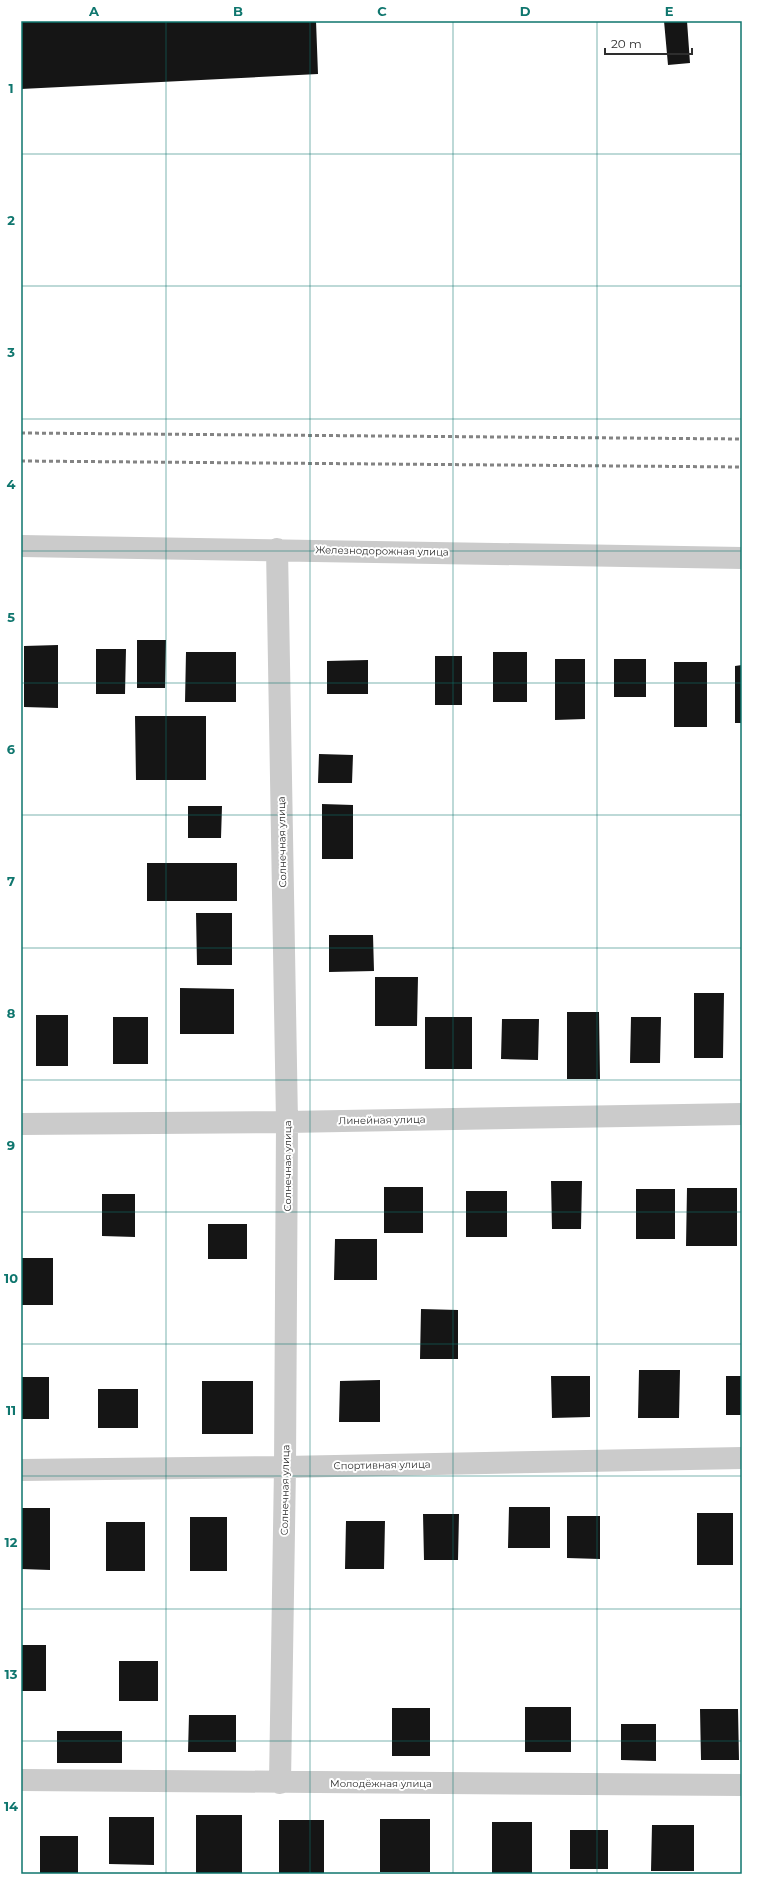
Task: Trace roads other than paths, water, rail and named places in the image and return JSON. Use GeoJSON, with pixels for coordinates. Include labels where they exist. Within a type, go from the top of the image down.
{"type":"FeatureCollection","features":[{"type":"Feature","properties":{"kind":"street","name":"Железнодорожная улица"},"geometry":{"type":"LineString","coordinates":[[21,546],[277,549],[742,558]]}},
{"type":"Feature","properties":{"kind":"street","name":"Солнечная улица"},"geometry":{"type":"LineString","coordinates":[[277,549],[287,1122],[285,1467],[280,1783]]}},
{"type":"Feature","properties":{"kind":"street","name":"Линейная улица"},"geometry":{"type":"LineString","coordinates":[[21,1124],[287,1122],[742,1114]]}},
{"type":"Feature","properties":{"kind":"street","name":"Спортивная улица"},"geometry":{"type":"LineString","coordinates":[[21,1470],[285,1467],[742,1458]]}},
{"type":"Feature","properties":{"kind":"street","name":"Молодёжная улица"},"geometry":{"type":"LineString","coordinates":[[21,1780],[280,1783],[742,1785]]}},
{"type":"Feature","properties":{"kind":"railway"},"geometry":{"type":"LineString","coordinates":[[21,433],[742,439]]}},
{"type":"Feature","properties":{"kind":"railway"},"geometry":{"type":"LineString","coordinates":[[21,461],[742,467]]}}]}
